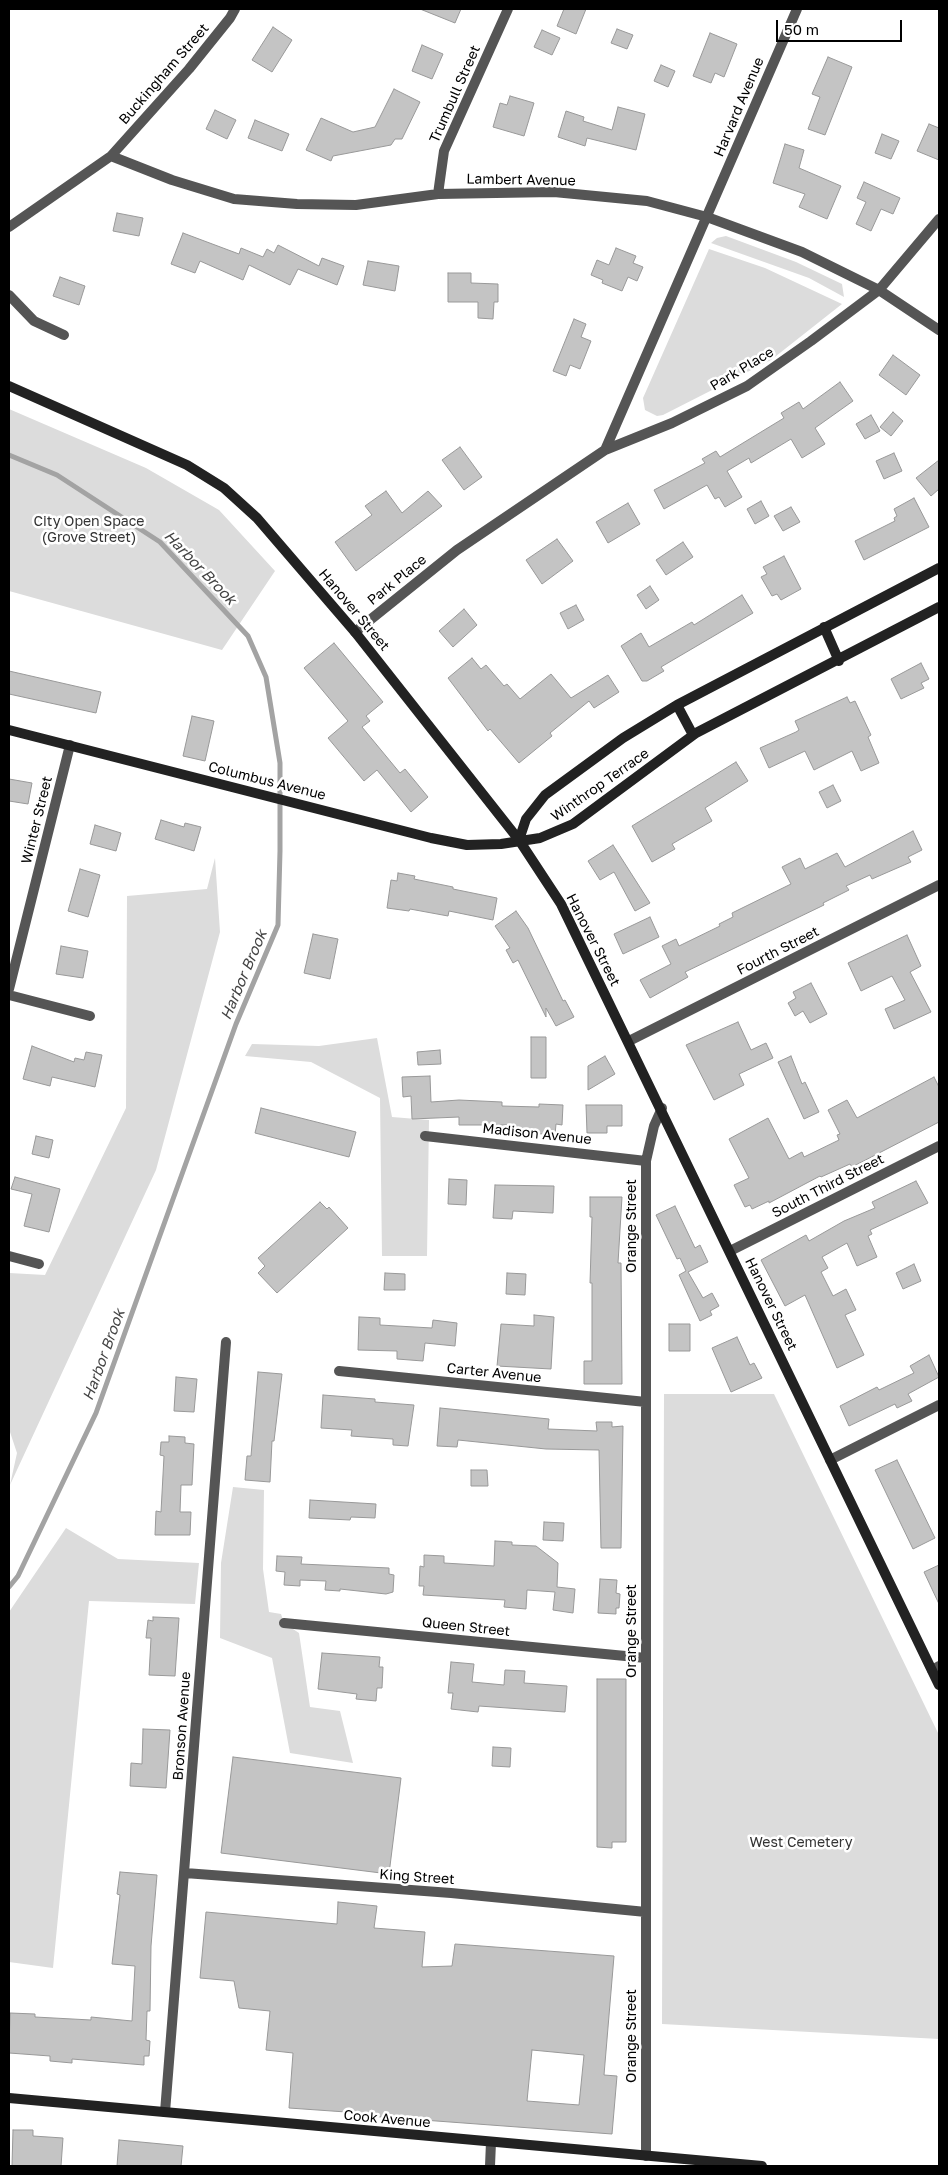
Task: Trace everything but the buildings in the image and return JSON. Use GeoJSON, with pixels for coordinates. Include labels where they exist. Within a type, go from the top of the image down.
{"type":"FeatureCollection","features":[{"type":"Feature","properties":{"kind":"main road","name":"Hanover Street"},"geometry":{"type":"LineString","coordinates":[[9,386],[163,453],[187,465],[224,488],[257,518],[355,632],[519,840],[561,904],[662,1108],[830,1460],[936,1668],[939,1685]]}},
{"type":"Feature","properties":{"kind":"main road","name":"Winthrop Terrace"},"geometry":{"type":"LineString","coordinates":[[939,568],[677,705],[623,738],[545,795],[526,819],[519,840],[540,838],[573,824],[692,735],[839,661],[939,607]]}},
{"type":"Feature","properties":{"kind":"main road"},"geometry":{"type":"LineString","coordinates":[[824,627],[839,661]]}},
{"type":"Feature","properties":{"kind":"main road"},"geometry":{"type":"LineString","coordinates":[[677,705],[692,735]]}},
{"type":"Feature","properties":{"kind":"main road","name":"Columbus Avenue"},"geometry":{"type":"LineString","coordinates":[[9,730],[467,845],[484,846],[519,840]]}},
{"type":"Feature","properties":{"kind":"main road","name":"Cook Avenue"},"geometry":{"type":"LineString","coordinates":[[9,2098],[762,2166]]}},
{"type":"Feature","properties":{"kind":"street","name":"Buckingham Street"},"geometry":{"type":"LineString","coordinates":[[9,227],[111,156],[189,69],[230,18],[235,9]]}},
{"type":"Feature","properties":{"kind":"street","name":"Trumbull Street"},"geometry":{"type":"LineString","coordinates":[[438,194],[444,151],[508,9]]}},
{"type":"Feature","properties":{"kind":"street","name":"Harvard Avenue"},"geometry":{"type":"LineString","coordinates":[[707,217],[797,9]]}},
{"type":"Feature","properties":{"kind":"street","name":"Lambert Avenue"},"geometry":{"type":"LineString","coordinates":[[111,156],[172,180],[234,199],[297,204],[356,205],[438,194],[554,192],[647,201],[707,217],[802,252],[879,290],[939,330]]}},
{"type":"Feature","properties":{"kind":"street"},"geometry":{"type":"LineString","coordinates":[[605,450],[707,217]]}},
{"type":"Feature","properties":{"kind":"street","name":"Park Place"},"geometry":{"type":"LineString","coordinates":[[355,632],[457,550],[605,450],[672,423],[747,386],[811,342],[879,290],[939,219]]}},
{"type":"Feature","properties":{"kind":"street"},"geometry":{"type":"LineString","coordinates":[[9,295],[34,321],[64,336]]}},
{"type":"Feature","properties":{"kind":"street","name":"Winter Street"},"geometry":{"type":"LineString","coordinates":[[9,989],[70,745]]}},
{"type":"Feature","properties":{"kind":"street","name":"Fourth Street"},"geometry":{"type":"LineString","coordinates":[[629,1041],[939,885]]}},
{"type":"Feature","properties":{"kind":"street"},"geometry":{"type":"LineString","coordinates":[[9,995],[90,1016]]}},
{"type":"Feature","properties":{"kind":"street","name":"Orange Street"},"geometry":{"type":"LineString","coordinates":[[646,2156],[646,1160],[654,1126],[662,1108]]}},
{"type":"Feature","properties":{"kind":"street","name":"Madison Avenue"},"geometry":{"type":"LineString","coordinates":[[425,1136],[646,1160]]}},
{"type":"Feature","properties":{"kind":"street","name":"South Third Street"},"geometry":{"type":"LineString","coordinates":[[730,1250],[939,1146]]}},
{"type":"Feature","properties":{"kind":"street"},"geometry":{"type":"LineString","coordinates":[[9,1256],[39,1264]]}},
{"type":"Feature","properties":{"kind":"street","name":"Bronson Avenue"},"geometry":{"type":"LineString","coordinates":[[165,2112],[226,1342]]}},
{"type":"Feature","properties":{"kind":"street","name":"Carter Avenue"},"geometry":{"type":"LineString","coordinates":[[339,1371],[646,1402]]}},
{"type":"Feature","properties":{"kind":"street"},"geometry":{"type":"LineString","coordinates":[[830,1460],[939,1405]]}},
{"type":"Feature","properties":{"kind":"street","name":"Queen Street"},"geometry":{"type":"LineString","coordinates":[[284,1623],[646,1658]]}},
{"type":"Feature","properties":{"kind":"street","name":"King Street"},"geometry":{"type":"LineString","coordinates":[[185,1873],[451,1893],[646,1912]]}},
{"type":"Feature","properties":{"kind":"street"},"geometry":{"type":"LineString","coordinates":[[490,2166],[491,2142]]}},
{"type":"Feature","properties":{"kind":"green space"},"geometry":{"type":"Polygon","coordinates":[[[726,236],[796,262],[842,284],[844,297],[809,278],[711,243],[717,238],[726,236]]]}},
{"type":"Feature","properties":{"kind":"green space"},"geometry":{"type":"Polygon","coordinates":[[[709,249],[765,268],[842,304],[771,360],[663,415],[657,416],[645,410],[643,398],[709,249]]]}},
{"type":"Feature","properties":{"kind":"green space","name":"City Open Space (Grove Street)"},"geometry":{"type":"Polygon","coordinates":[[[9,409],[146,468],[219,510],[275,571],[222,650],[9,591],[9,409]]]}},
{"type":"Feature","properties":{"kind":"green space"},"geometry":{"type":"Polygon","coordinates":[[[215,858],[220,932],[156,1170],[10,1485],[17,1453],[9,1429],[9,1273],[45,1275],[126,1108],[127,896],[207,889],[215,858]]]}},
{"type":"Feature","properties":{"kind":"green space"},"geometry":{"type":"Polygon","coordinates":[[[377,1038],[392,1117],[429,1120],[427,1256],[382,1256],[380,1098],[311,1062],[245,1056],[252,1044],[319,1046],[377,1038]]]}},
{"type":"Feature","properties":{"kind":"green space","name":"West Cemetery"},"geometry":{"type":"Polygon","coordinates":[[[664,1394],[774,1394],[939,1735],[939,2039],[662,2024],[664,1394]]]}},
{"type":"Feature","properties":{"kind":"green space"},"geometry":{"type":"Polygon","coordinates":[[[233,1487],[264,1490],[263,1569],[269,1612],[281,1614],[284,1623],[299,1633],[310,1707],[340,1711],[353,1763],[290,1753],[272,1658],[220,1638],[221,1563],[233,1487]]]}},
{"type":"Feature","properties":{"kind":"green space"},"geometry":{"type":"Polygon","coordinates":[[[66,1528],[118,1559],[199,1563],[195,1604],[89,1601],[53,1968],[9,1962],[9,1612],[66,1528]]]}},
{"type":"Feature","properties":{"kind":"waterway","name":"Harbor Brook"},"geometry":{"type":"LineString","coordinates":[[9,455],[57,475],[160,542],[248,636],[266,677],[280,763],[278,925],[236,1024],[96,1413],[18,1576],[9,1587]]}}]}
